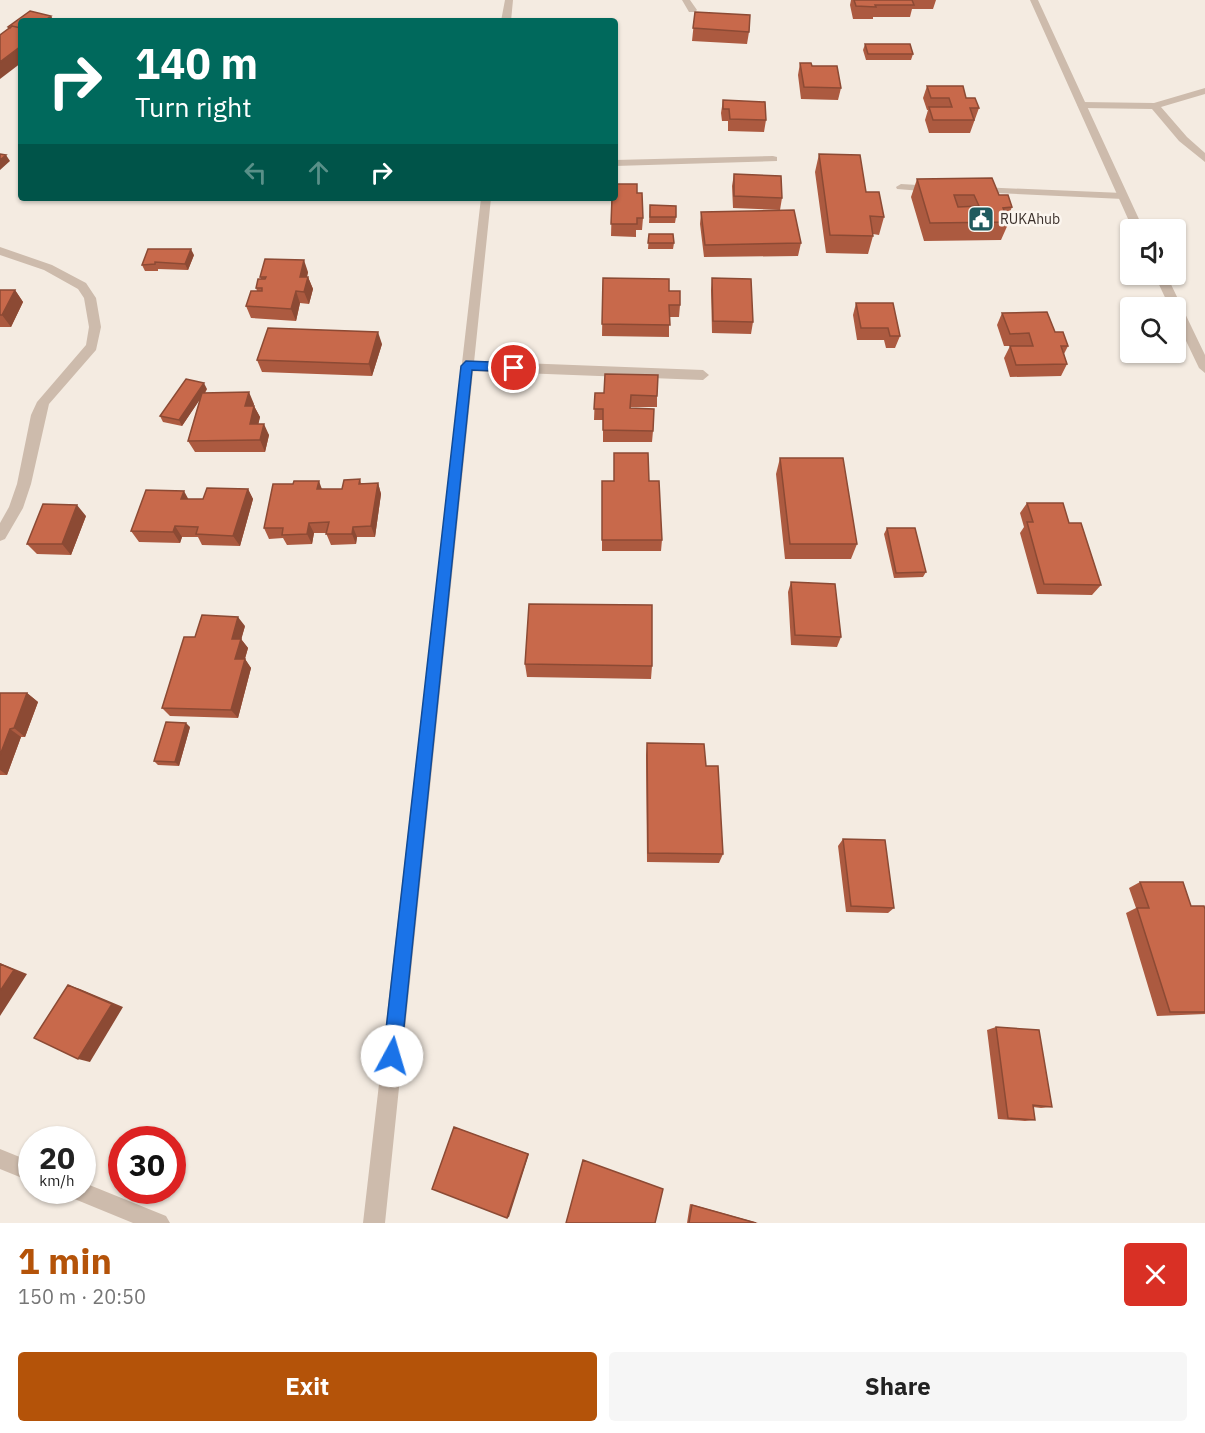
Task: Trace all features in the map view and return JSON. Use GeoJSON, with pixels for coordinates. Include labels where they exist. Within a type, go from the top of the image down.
{"type":"FeatureCollection","features":[{"type":"Feature","properties":{"kind":"street"},"geometry":{"type":"LineString","coordinates":[[506,18],[509,0]]}},
{"type":"Feature","properties":{"kind":"street"},"geometry":{"type":"LineString","coordinates":[[686,0],[692,10]]}},
{"type":"Feature","properties":{"kind":"street"},"geometry":{"type":"LineString","coordinates":[[1034,0],[1134,219]]}},
{"type":"Feature","properties":{"kind":"street"},"geometry":{"type":"LineString","coordinates":[[1082,105],[1155,106],[1205,91]]}},
{"type":"Feature","properties":{"kind":"street"},"geometry":{"type":"LineString","coordinates":[[1155,106],[1183,139],[1205,159]]}},
{"type":"Feature","properties":{"kind":"street"},"geometry":{"type":"LineString","coordinates":[[618,163],[773,159]]}},
{"type":"Feature","properties":{"kind":"street"},"geometry":{"type":"LineString","coordinates":[[901,187],[947,189]]}},
{"type":"Feature","properties":{"kind":"street"},"geometry":{"type":"LineString","coordinates":[[971,190],[1123,196]]}},
{"type":"Feature","properties":{"kind":"street"},"geometry":{"type":"LineString","coordinates":[[374,1223],[486,201]]}},
{"type":"Feature","properties":{"kind":"street"},"geometry":{"type":"LineString","coordinates":[[0,251],[48,268],[87,290],[91,299],[95,338],[92,347],[44,402],[38,415],[24,484],[16,508],[0,535]]}},
{"type":"Feature","properties":{"kind":"street"},"geometry":{"type":"LineString","coordinates":[[1165,285],[1205,368]]}},
{"type":"Feature","properties":{"kind":"street"},"geometry":{"type":"LineString","coordinates":[[466,366],[703,375]]}},
{"type":"Feature","properties":{"kind":"street"},"geometry":{"type":"LineString","coordinates":[[0,1159],[18,1166]]}},
{"type":"Feature","properties":{"kind":"street"},"geometry":{"type":"LineString","coordinates":[[96,1198],[159,1223]]}},
{"type":"Feature","properties":{"kind":"building"},"geometry":{"type":"Polygon","coordinates":[[[854,0],[912,0],[914,5],[856,6],[854,0]]]}},
{"type":"Feature","properties":{"kind":"building"},"geometry":{"type":"Polygon","coordinates":[[[30,11],[51,16],[48,18],[20,18],[30,11]]]}},
{"type":"Feature","properties":{"kind":"building"},"geometry":{"type":"Polygon","coordinates":[[[695,12],[750,15],[749,32],[693,28],[695,12]]]}},
{"type":"Feature","properties":{"kind":"building"},"geometry":{"type":"Polygon","coordinates":[[[18,20],[18,27],[8,27],[18,20]]]}},
{"type":"Feature","properties":{"kind":"building"},"geometry":{"type":"Polygon","coordinates":[[[12,26],[18,27],[18,48],[0,62],[0,35],[12,26]]]}},
{"type":"Feature","properties":{"kind":"building"},"geometry":{"type":"Polygon","coordinates":[[[865,44],[910,44],[913,54],[868,54],[865,44]]]}},
{"type":"Feature","properties":{"kind":"building"},"geometry":{"type":"Polygon","coordinates":[[[800,63],[811,63],[812,66],[837,66],[841,88],[804,87],[800,63]]]}},
{"type":"Feature","properties":{"kind":"building"},"geometry":{"type":"Polygon","coordinates":[[[927,86],[963,86],[966,98],[975,98],[979,108],[970,108],[974,120],[933,120],[929,107],[952,107],[949,98],[931,98],[927,86]]]}},
{"type":"Feature","properties":{"kind":"building"},"geometry":{"type":"Polygon","coordinates":[[[723,100],[765,102],[766,120],[730,119],[729,109],[723,109],[723,100]]]}},
{"type":"Feature","properties":{"kind":"building"},"geometry":{"type":"Polygon","coordinates":[[[819,154],[860,155],[866,192],[879,192],[884,217],[870,216],[873,236],[830,235],[819,154]]]}},
{"type":"Feature","properties":{"kind":"building"},"geometry":{"type":"Polygon","coordinates":[[[734,174],[781,176],[782,198],[734,196],[734,174]]]}},
{"type":"Feature","properties":{"kind":"building"},"geometry":{"type":"Polygon","coordinates":[[[992,178],[999,195],[1008,195],[1012,207],[1003,208],[1009,222],[930,223],[917,179],[992,178]],[[954,195],[958,207],[979,206],[974,195],[954,195]]]}},
{"type":"Feature","properties":{"kind":"building"},"geometry":{"type":"Polygon","coordinates":[[[618,184],[637,184],[637,193],[642,193],[643,218],[637,218],[637,224],[611,224],[612,201],[618,201],[618,184]]]}},
{"type":"Feature","properties":{"kind":"building"},"geometry":{"type":"Polygon","coordinates":[[[650,205],[676,206],[676,217],[650,217],[650,205]]]}},
{"type":"Feature","properties":{"kind":"building"},"geometry":{"type":"Polygon","coordinates":[[[794,210],[801,243],[705,245],[701,212],[794,210]]]}},
{"type":"Feature","properties":{"kind":"building"},"geometry":{"type":"Polygon","coordinates":[[[649,234],[673,234],[674,243],[648,243],[649,234]]]}},
{"type":"Feature","properties":{"kind":"building"},"geometry":{"type":"Polygon","coordinates":[[[148,249],[191,249],[185,264],[155,262],[155,264],[142,265],[148,249]]]}},
{"type":"Feature","properties":{"kind":"building"},"geometry":{"type":"Polygon","coordinates":[[[265,259],[304,260],[300,277],[308,277],[304,292],[296,291],[291,309],[246,306],[251,291],[262,291],[262,288],[256,288],[258,279],[266,277],[260,277],[265,259]]]}},
{"type":"Feature","properties":{"kind":"building"},"geometry":{"type":"Polygon","coordinates":[[[603,278],[669,279],[669,291],[680,291],[680,305],[669,305],[670,325],[602,324],[603,278]]]}},
{"type":"Feature","properties":{"kind":"building"},"geometry":{"type":"Polygon","coordinates":[[[712,278],[751,279],[753,322],[713,321],[712,278]]]}},
{"type":"Feature","properties":{"kind":"building"},"geometry":{"type":"Polygon","coordinates":[[[0,290],[15,290],[2,315],[0,315],[0,290]]]}},
{"type":"Feature","properties":{"kind":"building"},"geometry":{"type":"Polygon","coordinates":[[[856,303],[893,303],[900,336],[890,336],[888,328],[861,328],[856,303]]]}},
{"type":"Feature","properties":{"kind":"building"},"geometry":{"type":"Polygon","coordinates":[[[1047,312],[1055,332],[1063,332],[1068,346],[1061,346],[1067,364],[1016,365],[1010,346],[1033,346],[1029,333],[1010,334],[1002,313],[1047,312]]]}},
{"type":"Feature","properties":{"kind":"building"},"geometry":{"type":"Polygon","coordinates":[[[268,328],[378,332],[369,364],[257,360],[268,328]]]}},
{"type":"Feature","properties":{"kind":"building"},"geometry":{"type":"Polygon","coordinates":[[[605,374],[658,375],[657,396],[631,395],[630,408],[654,409],[653,431],[603,430],[603,409],[594,409],[595,393],[604,393],[605,374]]]}},
{"type":"Feature","properties":{"kind":"building"},"geometry":{"type":"Polygon","coordinates":[[[186,379],[204,383],[179,420],[160,416],[186,379]]]}},
{"type":"Feature","properties":{"kind":"building"},"geometry":{"type":"Polygon","coordinates":[[[249,392],[245,406],[254,406],[250,424],[264,424],[260,440],[188,441],[202,393],[249,392]]]}},
{"type":"Feature","properties":{"kind":"building"},"geometry":{"type":"Polygon","coordinates":[[[614,453],[648,453],[649,481],[659,481],[662,540],[602,540],[602,481],[614,481],[614,453]]]}},
{"type":"Feature","properties":{"kind":"building"},"geometry":{"type":"Polygon","coordinates":[[[780,458],[843,458],[857,544],[790,544],[780,458]]]}},
{"type":"Feature","properties":{"kind":"building"},"geometry":{"type":"Polygon","coordinates":[[[360,479],[359,484],[378,483],[371,526],[353,527],[352,534],[326,534],[329,522],[309,523],[307,534],[282,535],[283,528],[264,528],[273,484],[319,481],[317,489],[342,489],[344,480],[360,479]]]}},
{"type":"Feature","properties":{"kind":"building"},"geometry":{"type":"Polygon","coordinates":[[[207,488],[248,489],[233,536],[196,534],[198,527],[175,526],[173,532],[131,531],[146,490],[184,491],[181,499],[203,499],[207,488]]]}},
{"type":"Feature","properties":{"kind":"building"},"geometry":{"type":"Polygon","coordinates":[[[1027,503],[1063,503],[1069,523],[1081,523],[1101,585],[1044,584],[1027,522],[1033,522],[1027,503]]]}},
{"type":"Feature","properties":{"kind":"building"},"geometry":{"type":"Polygon","coordinates":[[[43,504],[77,505],[62,544],[27,544],[43,504]]]}},
{"type":"Feature","properties":{"kind":"building"},"geometry":{"type":"Polygon","coordinates":[[[887,528],[915,528],[926,572],[896,573],[887,528]]]}},
{"type":"Feature","properties":{"kind":"building"},"geometry":{"type":"Polygon","coordinates":[[[791,582],[835,584],[841,637],[795,635],[791,582]]]}},
{"type":"Feature","properties":{"kind":"building"},"geometry":{"type":"Polygon","coordinates":[[[529,604],[652,605],[652,666],[525,664],[529,604]]]}},
{"type":"Feature","properties":{"kind":"building"},"geometry":{"type":"Polygon","coordinates":[[[202,615],[238,617],[232,639],[241,639],[235,659],[245,659],[231,710],[162,708],[184,637],[195,637],[202,615]]]}},
{"type":"Feature","properties":{"kind":"building"},"geometry":{"type":"Polygon","coordinates":[[[0,693],[27,693],[14,728],[10,729],[0,755],[0,693]]]}},
{"type":"Feature","properties":{"kind":"building"},"geometry":{"type":"Polygon","coordinates":[[[166,722],[186,723],[175,762],[154,761],[166,722]]]}},
{"type":"Feature","properties":{"kind":"building"},"geometry":{"type":"Polygon","coordinates":[[[647,743],[704,744],[706,766],[718,766],[723,854],[648,853],[647,743]]]}},
{"type":"Feature","properties":{"kind":"building"},"geometry":{"type":"Polygon","coordinates":[[[843,839],[885,840],[894,908],[851,906],[843,839]]]}},
{"type":"Feature","properties":{"kind":"building"},"geometry":{"type":"Polygon","coordinates":[[[1140,882],[1183,882],[1191,906],[1204,906],[1205,1012],[1170,1012],[1137,908],[1149,908],[1140,882]]]}},
{"type":"Feature","properties":{"kind":"building"},"geometry":{"type":"Polygon","coordinates":[[[0,964],[14,970],[0,991],[0,964]]]}},
{"type":"Feature","properties":{"kind":"building"},"geometry":{"type":"Polygon","coordinates":[[[68,985],[112,1004],[78,1059],[34,1038],[68,985]]]}},
{"type":"Feature","properties":{"kind":"building"},"geometry":{"type":"Polygon","coordinates":[[[996,1027],[1039,1030],[1052,1107],[1033,1105],[1035,1120],[1008,1118],[996,1027]]]}},
{"type":"Feature","properties":{"kind":"building"},"geometry":{"type":"Polygon","coordinates":[[[454,1127],[528,1154],[507,1218],[432,1189],[454,1127]]]}},
{"type":"Feature","properties":{"kind":"building"},"geometry":{"type":"Polygon","coordinates":[[[583,1160],[663,1189],[655,1223],[566,1223],[583,1160]]]}},
{"type":"Feature","properties":{"kind":"building"},"geometry":{"type":"Polygon","coordinates":[[[692,1205],[756,1223],[689,1223],[692,1205]]]}},
{"type":"Feature","properties":{"kind":"place","name":"RUKAhub"},"geometry":{"type":"Point","coordinates":[981,219]}},
{"type":"Feature","properties":{"kind":"route"},"geometry":{"type":"LineString","coordinates":[[392,1056],[466,366],[514,368]]}}]}
